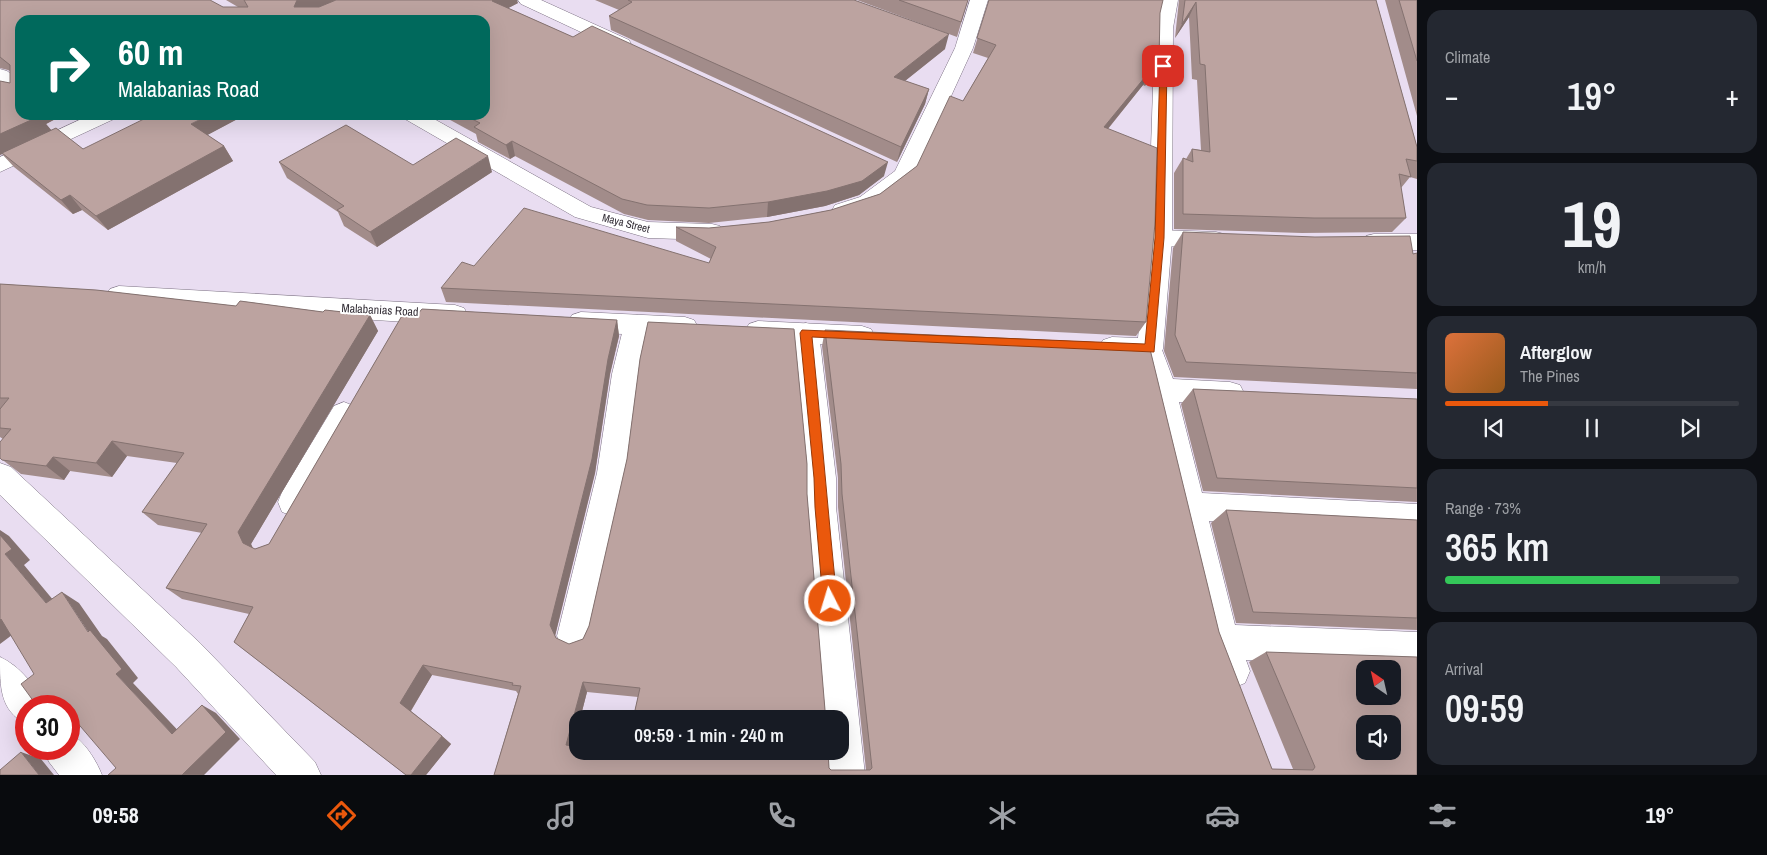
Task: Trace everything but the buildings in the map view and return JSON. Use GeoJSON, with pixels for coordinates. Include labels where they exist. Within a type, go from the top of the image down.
{"type":"FeatureCollection","features":[{"type":"Feature","properties":{"kind":"street"},"geometry":{"type":"LineString","coordinates":[[527,0],[635,50]]}},
{"type":"Feature","properties":{"kind":"street"},"geometry":{"type":"LineString","coordinates":[[828,215],[868,202],[895,171],[955,44],[979,0]]}},
{"type":"Feature","properties":{"kind":"street"},"geometry":{"type":"LineString","coordinates":[[1169,0],[1164,28],[1160,238],[1150,349],[1162,390],[1222,642],[1243,696]]}},
{"type":"Feature","properties":{"kind":"street"},"geometry":{"type":"LineString","coordinates":[[0,75],[15,86]]}},
{"type":"Feature","properties":{"kind":"street"},"geometry":{"type":"LineString","coordinates":[[0,165],[66,126],[88,120]]}},
{"type":"Feature","properties":{"kind":"street","name":"Maya Street"},"geometry":{"type":"LineString","coordinates":[[421,120],[583,212],[648,230],[709,233],[728,231]]}},
{"type":"Feature","properties":{"kind":"street"},"geometry":{"type":"LineString","coordinates":[[1160,238],[1235,240]]}},
{"type":"Feature","properties":{"kind":"street"},"geometry":{"type":"LineString","coordinates":[[1350,242],[1417,242]]}},
{"type":"Feature","properties":{"kind":"street","name":"Malabanias Road"},"geometry":{"type":"LineString","coordinates":[[99,294],[482,316]]}},
{"type":"Feature","properties":{"kind":"street"},"geometry":{"type":"LineString","coordinates":[[390,337],[404,312]]}},
{"type":"Feature","properties":{"kind":"street"},"geometry":{"type":"LineString","coordinates":[[559,321],[706,328]]}},
{"type":"Feature","properties":{"kind":"street"},"geometry":{"type":"LineString","coordinates":[[574,636],[612,473],[626,374],[637,325]]}},
{"type":"Feature","properties":{"kind":"street"},"geometry":{"type":"LineString","coordinates":[[736,330],[884,337]]}},
{"type":"Feature","properties":{"kind":"street"},"geometry":{"type":"LineString","coordinates":[[806,333],[821,478],[821,507],[846,775]]}},
{"type":"Feature","properties":{"kind":"street"},"geometry":{"type":"LineString","coordinates":[[1091,346],[1150,349]]}},
{"type":"Feature","properties":{"kind":"street"},"geometry":{"type":"LineString","coordinates":[[283,521],[360,388]]}},
{"type":"Feature","properties":{"kind":"street"},"geometry":{"type":"LineString","coordinates":[[1162,390],[1250,394]]}},
{"type":"Feature","properties":{"kind":"street"},"geometry":{"type":"LineString","coordinates":[[0,476],[188,655],[291,771]]}},
{"type":"Feature","properties":{"kind":"street"},"geometry":{"type":"LineString","coordinates":[[1189,506],[1417,518]]}},
{"type":"Feature","properties":{"kind":"street"},"geometry":{"type":"LineString","coordinates":[[1222,642],[1417,649]]}},
{"type":"Feature","properties":{"kind":"street"},"geometry":{"type":"LineString","coordinates":[[71,760],[83,775]]}},
{"type":"Feature","properties":{"kind":"route"},"geometry":{"type":"LineString","coordinates":[[830,601],[821,507],[821,478],[806,333],[1150,349],[1160,238],[1163,66]]}}]}
